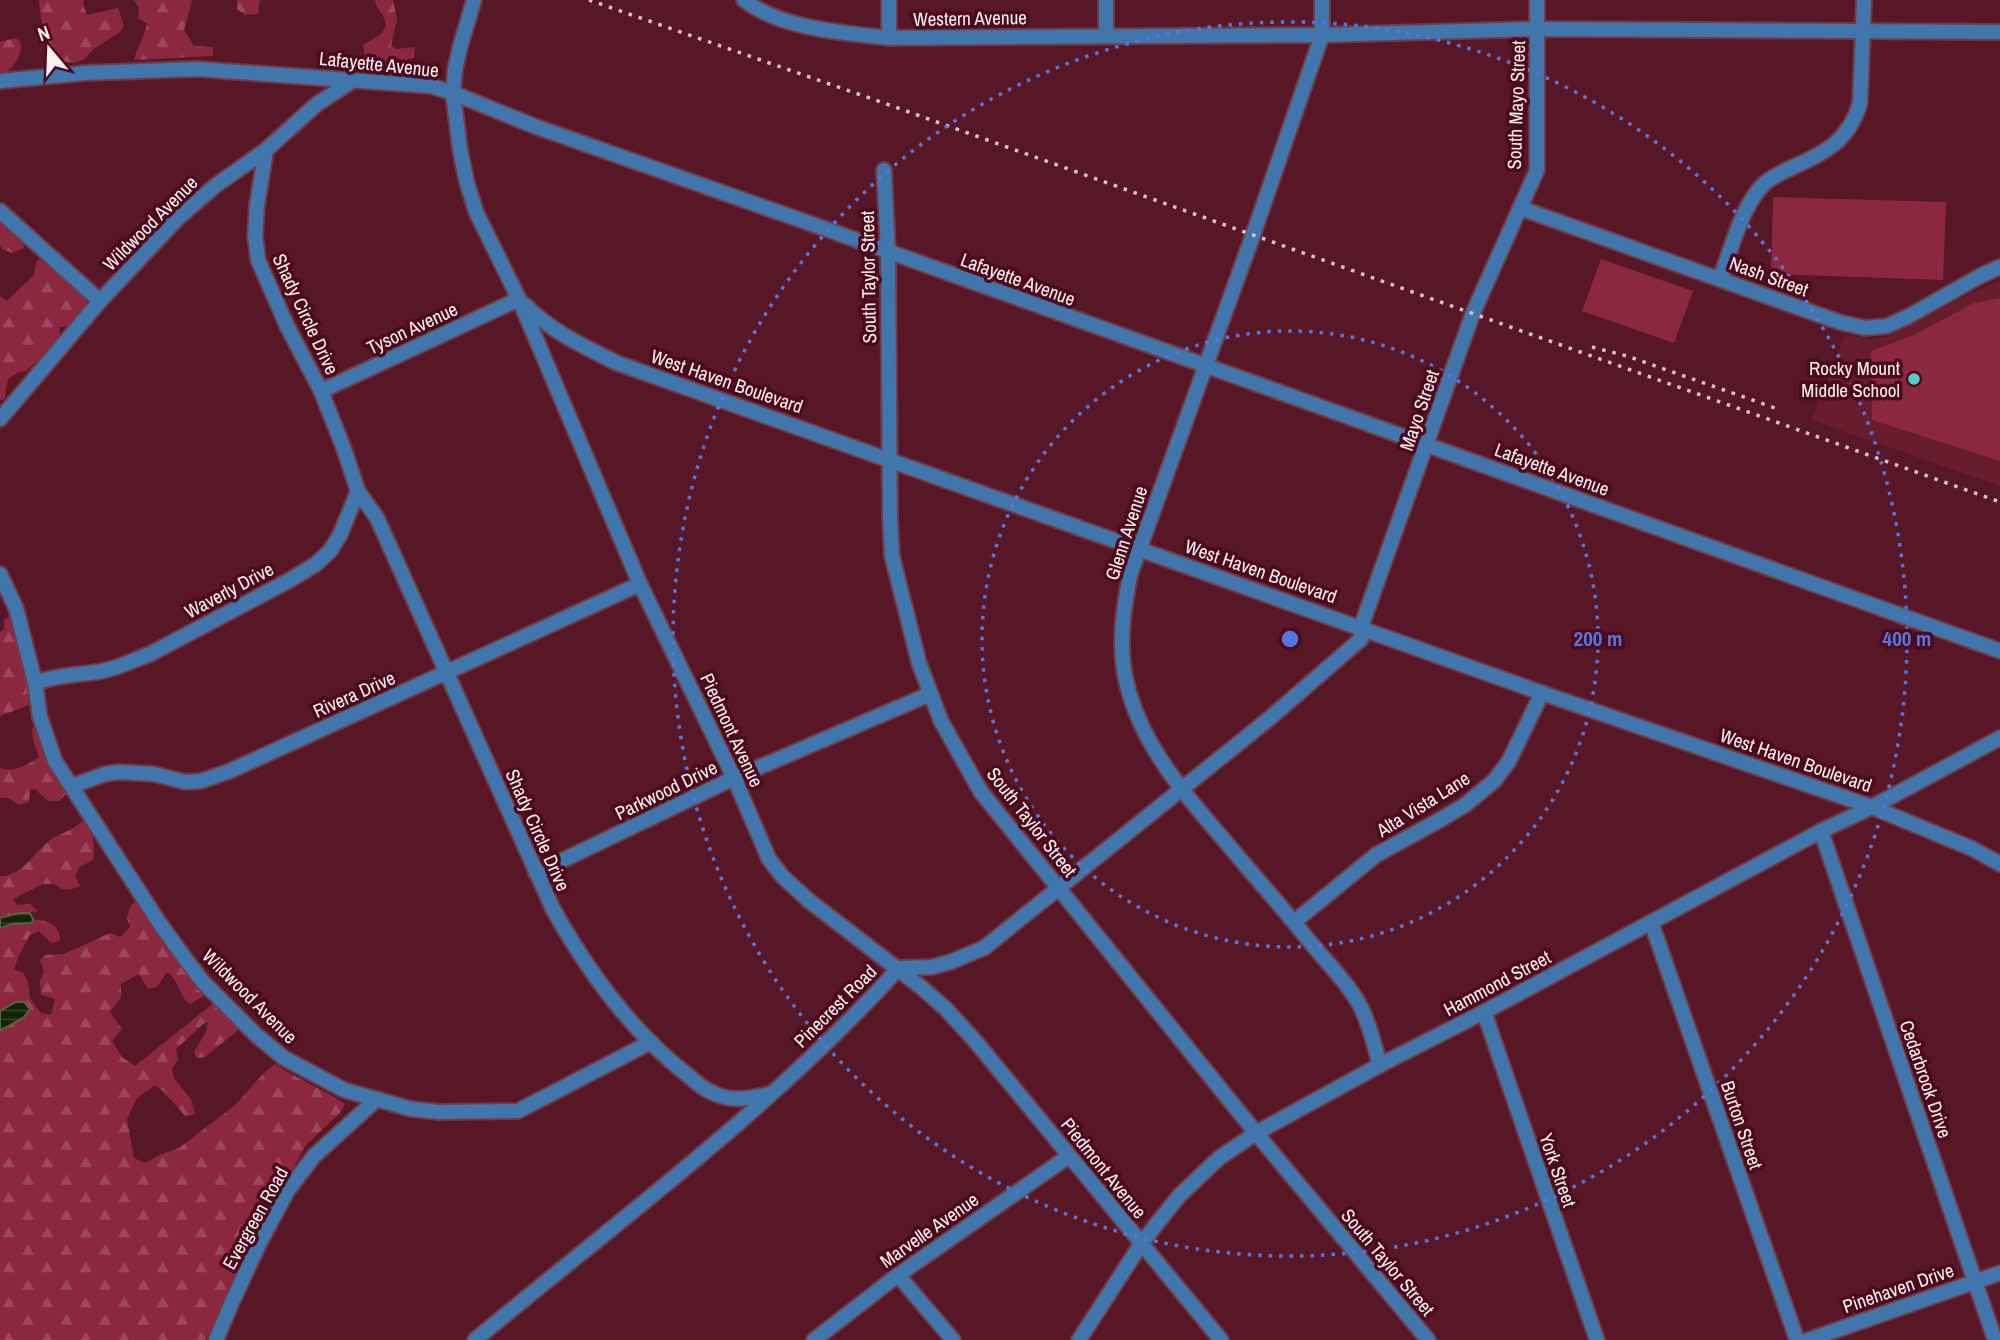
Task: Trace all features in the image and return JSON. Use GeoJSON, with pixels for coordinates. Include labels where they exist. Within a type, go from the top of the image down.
{"type":"FeatureCollection","features":[{"type":"Feature","properties":{"kind":"street","name":"Piedmont Avenue"},"geometry":{"type":"LineString","coordinates":[[474,0],[460,47],[453,93],[460,150],[476,212],[519,299],[640,584],[734,778],[769,859],[782,876],[808,900],[898,968],[946,1009],[1221,1340]]}},
{"type":"Feature","properties":{"kind":"street","name":"Western Avenue"},"geometry":{"type":"LineString","coordinates":[[744,0],[770,15],[796,23],[889,38],[1537,29],[2000,32]]}},
{"type":"Feature","properties":{"kind":"street"},"geometry":{"type":"LineString","coordinates":[[889,0],[889,38]]}},
{"type":"Feature","properties":{"kind":"street"},"geometry":{"type":"LineString","coordinates":[[1106,0],[1106,36]]}},
{"type":"Feature","properties":{"kind":"street","name":"Glenn Avenue"},"geometry":{"type":"LineString","coordinates":[[1322,0],[1322,34],[1253,235],[1130,575],[1121,631],[1124,671],[1130,696],[1150,743],[1181,790],[1349,990],[1364,1013],[1380,1065]]}},
{"type":"Feature","properties":{"kind":"street","name":"South Mayo Street"},"geometry":{"type":"LineString","coordinates":[[1520,208],[1537,170],[1537,0]]}},
{"type":"Feature","properties":{"kind":"street"},"geometry":{"type":"LineString","coordinates":[[1720,279],[1744,215],[1765,183],[1829,149],[1844,135],[1855,118],[1860,103],[1864,0]]}},
{"type":"Feature","properties":{"kind":"street","name":"Lafayette Avenue"},"geometry":{"type":"LineString","coordinates":[[0,81],[84,73],[197,69],[431,86],[534,126],[2000,651]]}},
{"type":"Feature","properties":{"kind":"street","name":"Wildwood Avenue"},"geometry":{"type":"LineString","coordinates":[[0,419],[100,301],[178,218],[215,186],[266,150],[317,104],[352,81]]}},
{"type":"Feature","properties":{"kind":"street","name":"Shady Circle Drive"},"geometry":{"type":"LineString","coordinates":[[266,150],[257,205],[258,260],[287,326],[321,391],[358,491],[377,517],[553,909],[586,965],[662,1054],[710,1092],[731,1099],[772,1094]]}},
{"type":"Feature","properties":{"kind":"street","name":"South Taylor Street"},"geometry":{"type":"LineString","coordinates":[[884,170],[888,253],[892,556],[910,630],[930,694],[957,751],[981,792],[1256,1133],[1428,1340]]}},
{"type":"Feature","properties":{"kind":"street","name":"Nash Street"},"geometry":{"type":"LineString","coordinates":[[1520,208],[1851,326],[1877,328],[1898,322],[2000,267]]}},
{"type":"Feature","properties":{"kind":"street","name":"Mayo Street"},"geometry":{"type":"LineString","coordinates":[[1361,627],[1472,313],[1520,208]]}},
{"type":"Feature","properties":{"kind":"street"},"geometry":{"type":"LineString","coordinates":[[0,211],[100,301]]}},
{"type":"Feature","properties":{"kind":"street","name":"Tyson Avenue"},"geometry":{"type":"LineString","coordinates":[[321,391],[519,299]]}},
{"type":"Feature","properties":{"kind":"street","name":"West Haven Boulevard"},"geometry":{"type":"LineString","coordinates":[[519,299],[541,321],[564,337],[617,363],[1542,693],[1872,807],[1973,849],[2000,864]]}},
{"type":"Feature","properties":{"kind":"street","name":"Waverly Drive"},"geometry":{"type":"LineString","coordinates":[[35,683],[55,677],[106,670],[138,659],[290,580],[316,564],[330,551],[340,535],[358,491]]}},
{"type":"Feature","properties":{"kind":"street","name":"Wildwood Avenue"},"geometry":{"type":"LineString","coordinates":[[0,574],[16,608],[35,683],[40,717],[55,761],[160,924],[203,982],[256,1035],[284,1058],[344,1090],[411,1109],[439,1112],[518,1111],[651,1042]]}},
{"type":"Feature","properties":{"kind":"street","name":"Rivera Drive"},"geometry":{"type":"LineString","coordinates":[[72,786],[88,779],[119,772],[154,774],[185,782],[201,781],[230,771],[640,584]]}},
{"type":"Feature","properties":{"kind":"street","name":"Pinecrest Road"},"geometry":{"type":"LineString","coordinates":[[475,1340],[772,1094],[859,1011],[898,968],[941,965],[984,948],[1270,718],[1361,639],[1361,627]]}},
{"type":"Feature","properties":{"kind":"street","name":"Alta Vista Lane"},"geometry":{"type":"LineString","coordinates":[[1294,922],[1376,855],[1465,805],[1494,781],[1509,761],[1542,693]]}},
{"type":"Feature","properties":{"kind":"street","name":"Parkwood Drive"},"geometry":{"type":"LineString","coordinates":[[536,873],[734,778],[930,694]]}},
{"type":"Feature","properties":{"kind":"street","name":"Hammond Street"},"geometry":{"type":"LineString","coordinates":[[1080,1340],[1142,1244],[1188,1187],[1219,1158],[1256,1133],[2000,738]]}},
{"type":"Feature","properties":{"kind":"street","name":"Cedarbrook Drive"},"geometry":{"type":"LineString","coordinates":[[1821,831],[1995,1340]]}},
{"type":"Feature","properties":{"kind":"street","name":"Burton Street"},"geometry":{"type":"LineString","coordinates":[[1651,922],[1797,1340]]}},
{"type":"Feature","properties":{"kind":"street","name":"York Street"},"geometry":{"type":"LineString","coordinates":[[1484,1012],[1597,1340]]}},
{"type":"Feature","properties":{"kind":"street","name":"Evergreen Road"},"geometry":{"type":"LineString","coordinates":[[216,1340],[259,1244],[288,1190],[314,1156],[377,1099]]}},
{"type":"Feature","properties":{"kind":"street","name":"Marvelle Avenue"},"geometry":{"type":"LineString","coordinates":[[814,1340],[898,1275],[1069,1156]]}},
{"type":"Feature","properties":{"kind":"street","name":"Pinehaven Drive"},"geometry":{"type":"LineString","coordinates":[[1808,1340],[2000,1273]]}},
{"type":"Feature","properties":{"kind":"street"},"geometry":{"type":"LineString","coordinates":[[898,1275],[953,1340]]}},
{"type":"Feature","properties":{"kind":"shaded area","name":"Rocky Mount Middle School"},"geometry":{"type":"Polygon","coordinates":[[[2000,281],[2000,486],[1811,420],[1845,335],[1871,339],[1887,337],[1971,293],[2000,281]]]}},
{"type":"Feature","properties":{"kind":"shaded area"},"geometry":{"type":"Polygon","coordinates":[[[30,913],[32,923],[0,928],[0,918],[30,913]]]}},
{"type":"Feature","properties":{"kind":"shaded area"},"geometry":{"type":"Polygon","coordinates":[[[16,1002],[24,1002],[30,1009],[24,1017],[0,1031],[0,1011],[16,1002]]]}},
{"type":"Feature","properties":{"kind":"green space"},"geometry":{"type":"Polygon","coordinates":[[[39,0],[84,0],[87,15],[118,8],[124,26],[120,32],[92,50],[85,59],[74,63],[58,61],[44,32],[39,0]]]}},
{"type":"Feature","properties":{"kind":"green space"},"geometry":{"type":"Polygon","coordinates":[[[134,0],[192,0],[184,30],[194,46],[213,47],[213,56],[134,60],[147,23],[138,18],[139,8],[134,0]]]}},
{"type":"Feature","properties":{"kind":"green space"},"geometry":{"type":"Polygon","coordinates":[[[237,0],[260,0],[258,14],[245,15],[237,9],[237,0]]]}},
{"type":"Feature","properties":{"kind":"green space"},"geometry":{"type":"Polygon","coordinates":[[[375,0],[393,0],[397,19],[391,46],[396,49],[415,47],[414,57],[406,60],[394,58],[390,62],[389,73],[382,71],[380,58],[372,62],[365,59],[363,45],[378,36],[386,25],[375,0]]]}},
{"type":"Feature","properties":{"kind":"green space"},"geometry":{"type":"Polygon","coordinates":[[[15,38],[20,41],[19,55],[6,73],[0,74],[0,42],[15,38]]]}},
{"type":"Feature","properties":{"kind":"green space"},"geometry":{"type":"Polygon","coordinates":[[[1773,197],[1946,202],[1943,280],[1771,274],[1773,197]]]}},
{"type":"Feature","properties":{"kind":"green space"},"geometry":{"type":"Polygon","coordinates":[[[0,218],[23,239],[24,248],[12,253],[2,249],[0,218]]]}},
{"type":"Feature","properties":{"kind":"green space"},"geometry":{"type":"Polygon","coordinates":[[[38,259],[67,279],[81,293],[87,305],[70,326],[60,327],[59,341],[26,371],[8,379],[4,399],[0,401],[0,296],[7,301],[34,275],[38,259]]]}},
{"type":"Feature","properties":{"kind":"green space"},"geometry":{"type":"Polygon","coordinates":[[[1601,259],[1693,291],[1674,343],[1582,311],[1601,259]]]}},
{"type":"Feature","properties":{"kind":"green space","name":"Rocky Mount Middle School"},"geometry":{"type":"Polygon","coordinates":[[[2000,298],[2000,461],[1872,420],[1871,351],[1914,335],[1974,303],[2000,298]]]}},
{"type":"Feature","properties":{"kind":"green space"},"geometry":{"type":"Polygon","coordinates":[[[13,614],[31,681],[32,704],[0,716],[0,632],[4,630],[4,620],[13,614]]]}},
{"type":"Feature","properties":{"kind":"green space"},"geometry":{"type":"Polygon","coordinates":[[[35,722],[69,791],[59,801],[48,801],[35,789],[30,790],[29,802],[19,805],[8,798],[0,798],[0,768],[16,769],[39,757],[34,744],[35,722]]]}},
{"type":"Feature","properties":{"kind":"green space"},"geometry":{"type":"Polygon","coordinates":[[[83,820],[93,838],[94,849],[93,860],[80,867],[75,876],[80,886],[67,890],[54,884],[43,884],[13,899],[17,905],[30,904],[38,911],[0,918],[0,876],[8,876],[21,869],[49,841],[83,820]]]}},
{"type":"Feature","properties":{"kind":"green space"},"geometry":{"type":"Polygon","coordinates":[[[139,899],[207,994],[190,1004],[167,972],[157,987],[148,989],[139,974],[121,984],[121,998],[110,1012],[122,1029],[112,1041],[122,1057],[135,1066],[215,1002],[238,1030],[205,1057],[197,1058],[194,1052],[206,1032],[208,1022],[176,1049],[178,1060],[172,1068],[174,1079],[191,1099],[195,1114],[186,1117],[155,1085],[137,1098],[127,1119],[134,1158],[145,1163],[179,1148],[234,1106],[275,1064],[345,1104],[341,1112],[306,1145],[255,1236],[206,1340],[0,1340],[0,1031],[11,1024],[24,1002],[16,1002],[0,1011],[0,928],[32,923],[33,919],[48,922],[58,931],[60,941],[51,943],[39,931],[30,935],[14,970],[22,972],[28,981],[30,998],[41,1013],[51,1015],[55,999],[41,995],[40,982],[44,971],[40,960],[45,955],[64,954],[110,933],[120,937],[130,927],[127,918],[130,906],[139,899]]]}},
{"type":"Feature","properties":{"kind":"railway"},"geometry":{"type":"LineString","coordinates":[[589,0],[2000,502]]}},
{"type":"Feature","properties":{"kind":"railway"},"geometry":{"type":"LineString","coordinates":[[1592,347],[1627,356],[1778,409]]}},
{"type":"Feature","properties":{"kind":"place","name":"Rocky Mount Middle School"},"geometry":{"type":"Point","coordinates":[1914,379]}}]}
